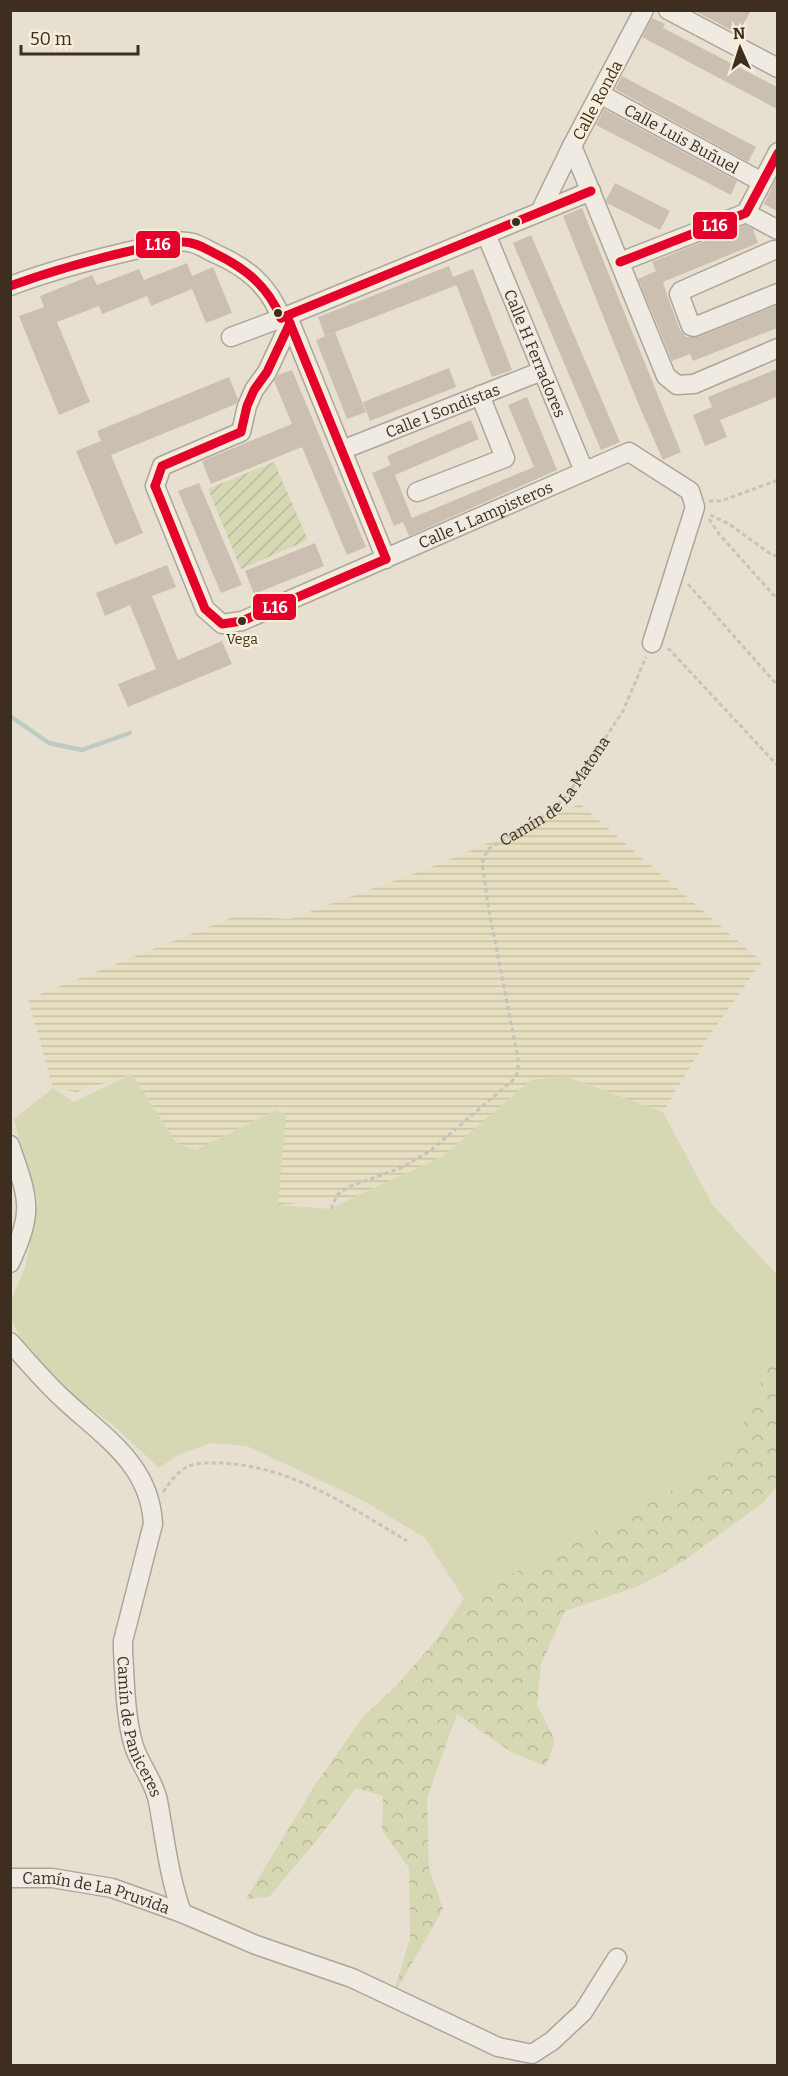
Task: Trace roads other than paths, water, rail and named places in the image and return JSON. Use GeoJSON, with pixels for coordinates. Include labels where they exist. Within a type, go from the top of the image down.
{"type":"FeatureCollection","features":[{"type":"Feature","properties":{"kind":"street","name":"Calle Ronda"},"geometry":{"type":"LineString","coordinates":[[644,10],[572,146],[666,376],[677,385],[694,384],[777,348]]}},
{"type":"Feature","properties":{"kind":"street"},"geometry":{"type":"LineString","coordinates":[[668,10],[777,68]]}},
{"type":"Feature","properties":{"kind":"street","name":"Calle Luis Buñuel"},"geometry":{"type":"LineString","coordinates":[[600,94],[762,182]]}},
{"type":"Feature","properties":{"kind":"street"},"geometry":{"type":"LineString","coordinates":[[540,212],[572,146]]}},
{"type":"Feature","properties":{"kind":"street"},"geometry":{"type":"LineString","coordinates":[[777,152],[762,182],[762,221],[776,251],[681,291],[679,294],[691,326],[694,327],[777,293]]}},
{"type":"Feature","properties":{"kind":"street"},"geometry":{"type":"LineString","coordinates":[[231,337],[286,319],[591,191]]}},
{"type":"Feature","properties":{"kind":"street"},"geometry":{"type":"LineString","coordinates":[[620,262],[762,221]]}},
{"type":"Feature","properties":{"kind":"street","name":"Calle H Ferradores"},"geometry":{"type":"LineString","coordinates":[[486,234],[584,471]]}},
{"type":"Feature","properties":{"kind":"street"},"geometry":{"type":"LineString","coordinates":[[10,286],[101,257],[172,242],[193,243],[235,262],[259,281],[286,319],[386,559]]}},
{"type":"Feature","properties":{"kind":"street","name":"Calle L Lampisteros"},"geometry":{"type":"LineString","coordinates":[[286,319],[267,372],[254,390],[247,406],[241,432],[162,466],[155,486],[206,609],[222,624],[242,621],[629,452],[690,491],[695,507],[653,638]]}},
{"type":"Feature","properties":{"kind":"street","name":"Calle I Sondistas"},"geometry":{"type":"LineString","coordinates":[[342,450],[542,370]]}},
{"type":"Feature","properties":{"kind":"street"},"geometry":{"type":"LineString","coordinates":[[417,492],[506,458],[480,395]]}},
{"type":"Feature","properties":{"kind":"street"},"geometry":{"type":"LineString","coordinates":[[10,1145],[27,1195],[26,1225],[10,1263]]}},
{"type":"Feature","properties":{"kind":"street","name":"Camín de Paniceres"},"geometry":{"type":"LineString","coordinates":[[10,1342],[60,1396],[133,1464],[148,1492],[153,1524],[123,1641],[123,1651],[130,1731],[134,1746],[158,1799],[166,1856],[182,1913]]}},
{"type":"Feature","properties":{"kind":"street","name":"Camín de La Pruvida"},"geometry":{"type":"LineString","coordinates":[[10,1878],[51,1878],[112,1888],[182,1913],[256,1945],[352,1978],[498,2047],[532,2054],[552,2041],[583,2012],[617,1958]]}},
{"type":"Feature","properties":{"kind":"waterway"},"geometry":{"type":"LineString","coordinates":[[10,716],[49,743],[82,750],[130,733]]}},
{"type":"Feature","properties":{"kind":"place","name":"Vega"},"geometry":{"type":"Point","coordinates":[242,621]}}]}
